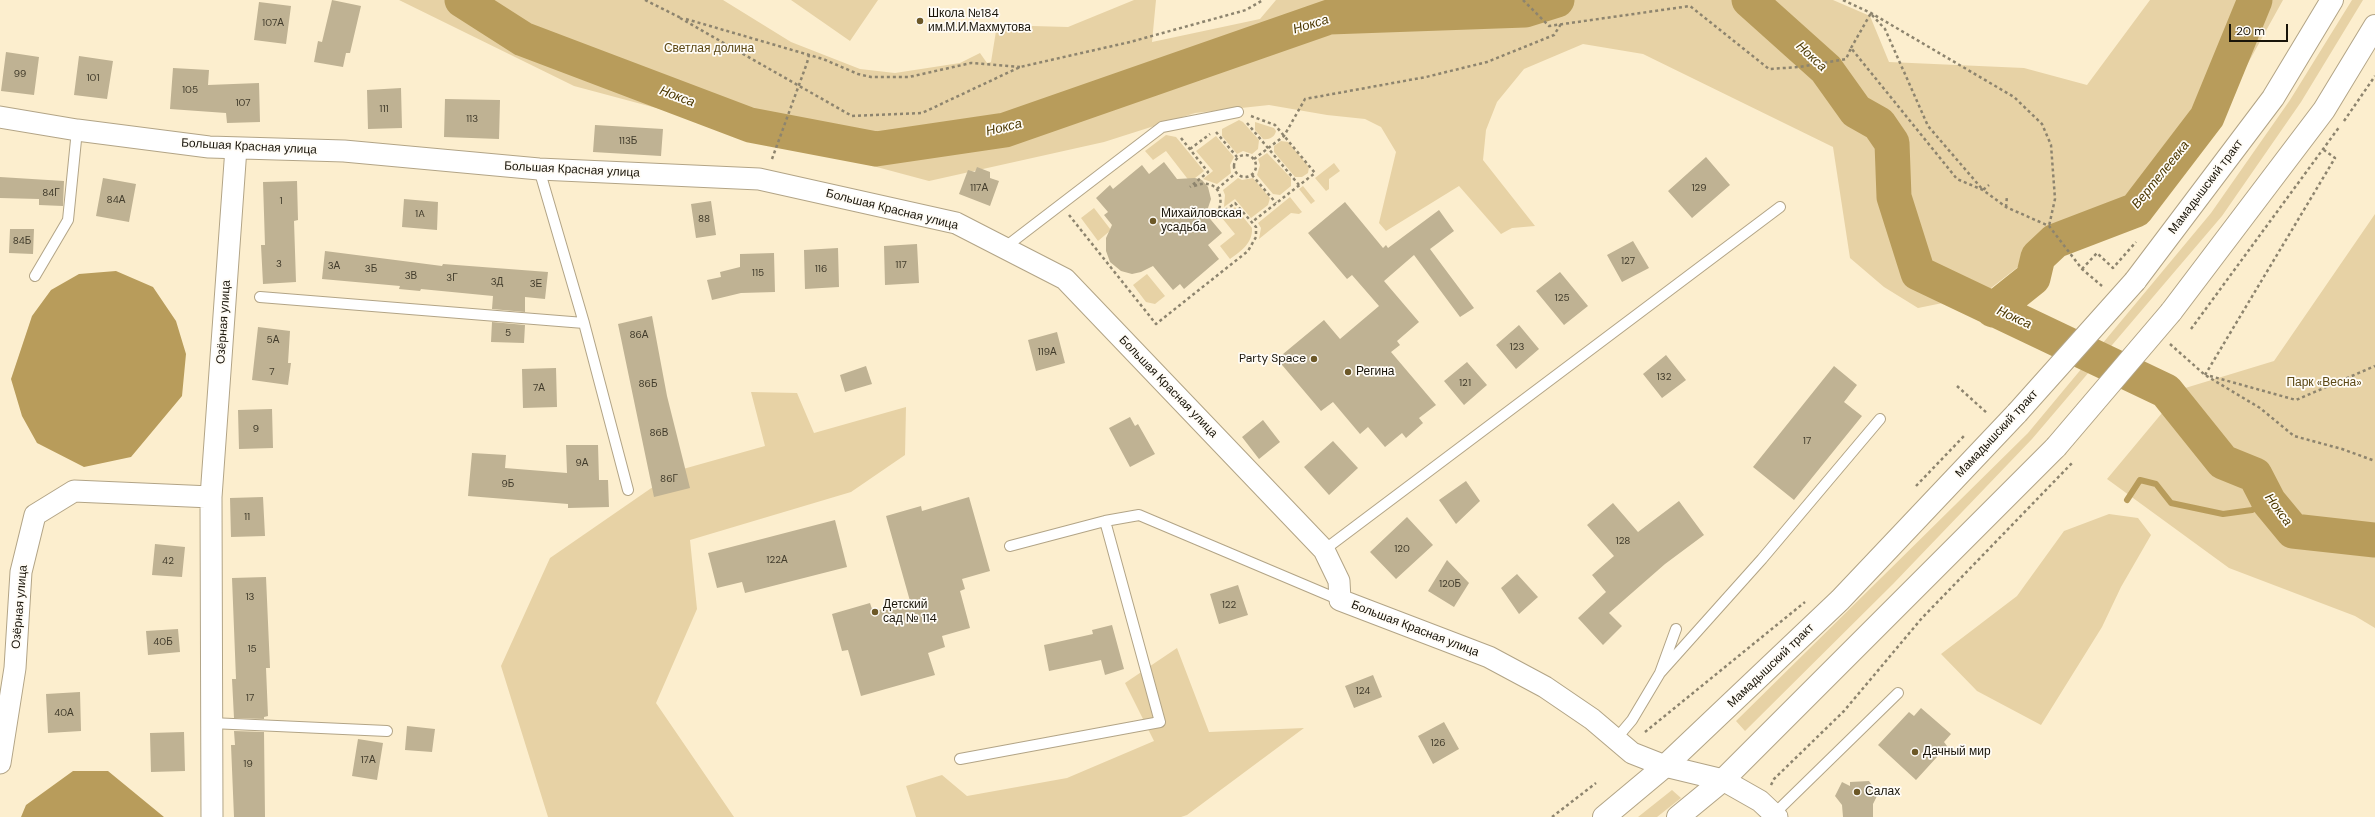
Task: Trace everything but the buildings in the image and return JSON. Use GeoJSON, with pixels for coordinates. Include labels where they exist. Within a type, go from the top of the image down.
{"type":"FeatureCollection","features":[{"type":"Feature","properties":{"kind":"main road","name":"Мамадышский тракт"},"geometry":{"type":"LineString","coordinates":[[1604,817],[1665,766],[1840,600],[2017,413],[2135,281],[2273,98],[2332,0]]}},
{"type":"Feature","properties":{"kind":"main road"},"geometry":{"type":"LineString","coordinates":[[1678,817],[1723,780],[2056,447],[2171,312],[2324,110],[2375,26]]}},
{"type":"Feature","properties":{"kind":"street","name":"Большая Красная улица"},"geometry":{"type":"LineString","coordinates":[[0,117],[77,130],[209,147],[344,151],[539,169],[759,179],[956,223],[1065,279],[1324,550],[1339,581],[1340,600],[1489,657],[1544,687],[1592,718],[1632,752],[1665,766],[1723,780],[1760,801],[1768,814]]}},
{"type":"Feature","properties":{"kind":"street","name":"Озёрная улица"},"geometry":{"type":"LineString","coordinates":[[212,817],[211,497],[236,148]]}},
{"type":"Feature","properties":{"kind":"street","name":"Озёрная улица"},"geometry":{"type":"LineString","coordinates":[[0,763],[15,668],[21,572],[35,515],[74,491],[211,497]]}},
{"type":"Feature","properties":{"kind":"lane"},"geometry":{"type":"LineString","coordinates":[[1004,248],[1162,128],[1238,112]]}},
{"type":"Feature","properties":{"kind":"lane"},"geometry":{"type":"LineString","coordinates":[[35,276],[68,220],[77,130]]}},
{"type":"Feature","properties":{"kind":"lane"},"geometry":{"type":"LineString","coordinates":[[539,169],[584,323],[628,490]]}},
{"type":"Feature","properties":{"kind":"lane"},"geometry":{"type":"LineString","coordinates":[[1324,550],[1780,207]]}},
{"type":"Feature","properties":{"kind":"lane"},"geometry":{"type":"LineString","coordinates":[[260,296],[584,323]]}},
{"type":"Feature","properties":{"kind":"lane"},"geometry":{"type":"LineString","coordinates":[[1660,673],[1762,559],[1880,419]]}},
{"type":"Feature","properties":{"kind":"lane"},"geometry":{"type":"LineString","coordinates":[[1010,546],[1105,521],[1139,515],[1340,600]]}},
{"type":"Feature","properties":{"kind":"lane"},"geometry":{"type":"LineString","coordinates":[[960,759],[1160,722],[1105,521]]}},
{"type":"Feature","properties":{"kind":"lane"},"geometry":{"type":"LineString","coordinates":[[1616,739],[1632,720],[1660,673],[1676,629]]}},
{"type":"Feature","properties":{"kind":"lane"},"geometry":{"type":"LineString","coordinates":[[1768,814],[1898,693]]}},
{"type":"Feature","properties":{"kind":"lane"},"geometry":{"type":"LineString","coordinates":[[212,723],[387,731]]}},
{"type":"Feature","properties":{"kind":"path"},"geometry":{"type":"LineString","coordinates":[[645,0],[680,18],[852,116],[922,113],[1020,67],[1130,42],[1246,10],[1263,0]]}},
{"type":"Feature","properties":{"kind":"path"},"geometry":{"type":"LineString","coordinates":[[1523,0],[1549,26],[1690,6],[1769,69],[1799,67],[1846,59],[1871,13]]}},
{"type":"Feature","properties":{"kind":"path"},"geometry":{"type":"LineString","coordinates":[[1843,0],[1871,13],[2014,97],[2042,124],[2051,145],[2055,199],[2048,226]]}},
{"type":"Feature","properties":{"kind":"path"},"geometry":{"type":"LineString","coordinates":[[1871,13],[1885,29],[1928,126],[1983,190],[2006,207],[2048,226],[2074,259]]}},
{"type":"Feature","properties":{"kind":"path"},"geometry":{"type":"LineString","coordinates":[[680,18],[809,55],[858,74],[893,78],[916,76],[971,63],[1020,67]]}},
{"type":"Feature","properties":{"kind":"path"},"geometry":{"type":"LineString","coordinates":[[1254,159],[1284,136],[1306,99],[1426,77],[1487,62],[1554,35],[1561,24]]}},
{"type":"Feature","properties":{"kind":"path"},"geometry":{"type":"LineString","coordinates":[[1851,48],[1957,179],[1983,190]]}},
{"type":"Feature","properties":{"kind":"path"},"geometry":{"type":"LineString","coordinates":[[772,159],[809,55]]}},
{"type":"Feature","properties":{"kind":"path"},"geometry":{"type":"LineString","coordinates":[[2191,329],[2324,150],[2375,76]]}},
{"type":"Feature","properties":{"kind":"path"},"geometry":{"type":"LineString","coordinates":[[1238,112],[1274,125],[1315,172],[1252,222]]}},
{"type":"Feature","properties":{"kind":"path"},"geometry":{"type":"LineString","coordinates":[[1190,149],[1238,112]]}},
{"type":"Feature","properties":{"kind":"path"},"geometry":{"type":"LineString","coordinates":[[1238,112],[1299,185]]}},
{"type":"Feature","properties":{"kind":"path"},"geometry":{"type":"LineString","coordinates":[[1214,130],[1238,157]]}},
{"type":"Feature","properties":{"kind":"path"},"geometry":{"type":"LineString","coordinates":[[1064,209],[1156,324],[1248,251],[1256,237],[1256,227],[1235,203],[1215,218],[1221,204],[1222,196],[1217,189],[1209,184],[1200,183],[1190,187],[1208,172],[1176,133]]}},
{"type":"Feature","properties":{"kind":"path"},"geometry":{"type":"LineString","coordinates":[[2205,375],[2335,158],[2324,150]]}},
{"type":"Feature","properties":{"kind":"path"},"geometry":{"type":"LineString","coordinates":[[1248,155],[1254,159],[1256,166],[1252,174],[1244,178],[1236,173],[1234,164],[1238,157],[1248,155]]}},
{"type":"Feature","properties":{"kind":"path"},"geometry":{"type":"LineString","coordinates":[[1217,189],[1236,173]]}},
{"type":"Feature","properties":{"kind":"path"},"geometry":{"type":"LineString","coordinates":[[1252,174],[1276,203]]}},
{"type":"Feature","properties":{"kind":"path"},"geometry":{"type":"LineString","coordinates":[[1983,190],[1989,185]]}},
{"type":"Feature","properties":{"kind":"path"},"geometry":{"type":"LineString","coordinates":[[2006,207],[2008,196]]}},
{"type":"Feature","properties":{"kind":"path"},"geometry":{"type":"LineString","coordinates":[[2082,269],[2097,253],[2113,268]]}},
{"type":"Feature","properties":{"kind":"path"},"geometry":{"type":"LineString","coordinates":[[2205,375],[2296,400],[2375,366]]}},
{"type":"Feature","properties":{"kind":"path"},"geometry":{"type":"LineString","coordinates":[[2205,375],[2260,408],[2294,436],[2342,449],[2375,461]]}},
{"type":"Feature","properties":{"kind":"path"},"geometry":{"type":"LineString","coordinates":[[1957,386],[1987,413]]}},
{"type":"Feature","properties":{"kind":"path"},"geometry":{"type":"LineString","coordinates":[[1981,419],[1991,408]]}},
{"type":"Feature","properties":{"kind":"path"},"geometry":{"type":"LineString","coordinates":[[1914,489],[1966,434]]}},
{"type":"Feature","properties":{"kind":"path"},"geometry":{"type":"LineString","coordinates":[[1770,786],[1774,779],[1844,711],[1922,618],[2073,462]]}},
{"type":"Feature","properties":{"kind":"path"},"geometry":{"type":"LineString","coordinates":[[1645,732],[1808,600]]}},
{"type":"Feature","properties":{"kind":"path"},"geometry":{"type":"LineString","coordinates":[[1552,817],[1596,783]]}},
{"type":"Feature","properties":{"kind":"green space","name":"Светлая долина"},"geometry":{"type":"Polygon","coordinates":[[[399,0],[723,0],[791,42],[860,69],[895,73],[960,63],[980,53],[987,63],[991,62],[997,25],[1068,27],[1134,0],[1156,0],[1152,42],[1260,19],[1276,0],[1833,0],[1870,16],[1889,62],[2024,68],[2087,85],[2150,0],[2283,0],[2216,121],[2121,233],[2036,253],[1982,295],[1918,308],[1884,287],[1850,258],[1833,147],[1643,54],[1583,44],[1524,69],[1497,102],[1486,130],[1483,160],[1535,226],[1512,228],[1501,234],[1459,186],[1386,231],[1379,223],[1396,152],[1381,127],[1365,119],[1327,115],[1269,105],[1195,113],[1104,142],[929,181],[574,86],[399,0]]]}},
{"type":"Feature","properties":{"kind":"green space"},"geometry":{"type":"Polygon","coordinates":[[[791,0],[878,0],[850,41],[791,0]]]}},
{"type":"Feature","properties":{"kind":"green space"},"geometry":{"type":"Polygon","coordinates":[[[2352,0],[2363,0],[2301,102],[2222,216],[2032,439],[1893,584],[1745,731],[1736,721],[2028,433],[2211,213],[2290,100],[2352,0]]]}},
{"type":"Feature","properties":{"kind":"green space"},"geometry":{"type":"Polygon","coordinates":[[[1239,120],[1243,122],[1259,140],[1258,149],[1252,154],[1243,151],[1237,154],[1222,136],[1222,129],[1239,120]]]}},
{"type":"Feature","properties":{"kind":"green space"},"geometry":{"type":"Polygon","coordinates":[[[1255,122],[1274,128],[1276,131],[1274,135],[1263,139],[1255,130],[1255,122]]]}},
{"type":"Feature","properties":{"kind":"green space"},"geometry":{"type":"Polygon","coordinates":[[[1166,135],[1176,137],[1204,171],[1190,182],[1166,151],[1153,160],[1145,151],[1166,135]]]}},
{"type":"Feature","properties":{"kind":"green space"},"geometry":{"type":"Polygon","coordinates":[[[1216,136],[1234,157],[1230,165],[1231,173],[1217,184],[1203,179],[1213,171],[1196,151],[1216,136]]]}},
{"type":"Feature","properties":{"kind":"green space"},"geometry":{"type":"Polygon","coordinates":[[[1281,141],[1288,142],[1309,167],[1308,173],[1302,177],[1295,177],[1274,152],[1274,146],[1281,141]]]}},
{"type":"Feature","properties":{"kind":"green space"},"geometry":{"type":"Polygon","coordinates":[[[1267,153],[1291,178],[1291,186],[1280,195],[1273,194],[1257,175],[1260,165],[1258,159],[1267,153]]]}},
{"type":"Feature","properties":{"kind":"green space"},"geometry":{"type":"Polygon","coordinates":[[[1334,163],[1340,171],[1329,179],[1329,189],[1326,191],[1315,178],[1334,163]]]}},
{"type":"Feature","properties":{"kind":"green space"},"geometry":{"type":"Polygon","coordinates":[[[1238,178],[1242,180],[1253,178],[1270,198],[1268,205],[1251,218],[1235,199],[1224,207],[1225,195],[1223,190],[1238,178]]]}},
{"type":"Feature","properties":{"kind":"green space"},"geometry":{"type":"Polygon","coordinates":[[[1303,186],[1315,201],[1311,204],[1299,189],[1303,186]]]}},
{"type":"Feature","properties":{"kind":"green space"},"geometry":{"type":"Polygon","coordinates":[[[1290,197],[1302,212],[1299,214],[1291,213],[1259,239],[1261,228],[1258,223],[1290,197]]]}},
{"type":"Feature","properties":{"kind":"green space"},"geometry":{"type":"Polygon","coordinates":[[[1235,207],[1252,228],[1252,233],[1246,246],[1230,259],[1220,246],[1235,234],[1222,218],[1235,207]]]}},
{"type":"Feature","properties":{"kind":"green space"},"geometry":{"type":"Polygon","coordinates":[[[1094,208],[1111,230],[1098,241],[1081,218],[1094,208]]]}},
{"type":"Feature","properties":{"kind":"green space","name":"Парк «Весна»"},"geometry":{"type":"Polygon","coordinates":[[[2375,214],[2375,628],[2355,616],[2229,568],[2107,479],[2182,389],[2274,361],[2375,214]]]}},
{"type":"Feature","properties":{"kind":"green space"},"geometry":{"type":"Polygon","coordinates":[[[1147,274],[1165,296],[1155,304],[1146,302],[1133,285],[1147,274]]]}},
{"type":"Feature","properties":{"kind":"green space"},"geometry":{"type":"Polygon","coordinates":[[[751,392],[797,393],[814,433],[906,407],[905,455],[851,492],[690,540],[697,609],[656,703],[734,817],[548,817],[501,666],[550,558],[676,471],[765,446],[751,392]]]}},
{"type":"Feature","properties":{"kind":"green space"},"geometry":{"type":"Polygon","coordinates":[[[2109,514],[2138,518],[2151,535],[2121,587],[2102,627],[2041,725],[1977,691],[1941,654],[2017,596],[2064,531],[2109,514]]]}},
{"type":"Feature","properties":{"kind":"green space"},"geometry":{"type":"Polygon","coordinates":[[[1177,648],[1209,732],[1304,728],[1187,815],[1181,817],[916,817],[906,786],[942,775],[967,796],[1067,778],[1154,741],[1125,683],[1177,648]]]}},
{"type":"Feature","properties":{"kind":"green space"},"geometry":{"type":"Polygon","coordinates":[[[1672,790],[1681,798],[1657,817],[1638,817],[1672,790]]]}},
{"type":"Feature","properties":{"kind":"shaded area"},"geometry":{"type":"Polygon","coordinates":[[[116,271],[153,287],[176,321],[186,354],[182,396],[131,457],[84,467],[37,443],[22,416],[11,379],[32,316],[51,290],[79,274],[116,271]]]}},
{"type":"Feature","properties":{"kind":"shaded area"},"geometry":{"type":"Polygon","coordinates":[[[73,771],[108,771],[164,817],[21,817],[26,805],[73,771]]]}},
{"type":"Feature","properties":{"kind":"waterway","name":"Нокса"},"geometry":{"type":"LineString","coordinates":[[462,0],[523,39],[750,125],[876,149],[1005,130],[1329,17],[1525,10],[1557,0]]}},
{"type":"Feature","properties":{"kind":"waterway","name":"Нокса"},"geometry":{"type":"LineString","coordinates":[[1749,0],[1826,69],[1856,111],[1879,124],[1892,143],[1894,197],[1918,273],[2166,391],[2223,462],[2255,475],[2269,502],[2293,531],[2375,540]]}},
{"type":"Feature","properties":{"kind":"waterway","name":"Вертелеевка"},"geometry":{"type":"LineString","coordinates":[[1993,310],[2033,278],[2038,257],[2055,241],[2136,210],[2207,117],[2255,0]]}},
{"type":"Feature","properties":{"kind":"waterway"},"geometry":{"type":"LineString","coordinates":[[2127,500],[2140,480],[2156,484],[2171,503],[2223,514],[2252,510],[2269,502]]}},
{"type":"Feature","properties":{"kind":"place","name":"Школа №184 им.М.И.Махмутова"},"geometry":{"type":"Point","coordinates":[920,21]}},
{"type":"Feature","properties":{"kind":"place","name":"Михайловская усадьба"},"geometry":{"type":"Point","coordinates":[1153,221]}},
{"type":"Feature","properties":{"kind":"place","name":"Party Space"},"geometry":{"type":"Point","coordinates":[1314,359]}},
{"type":"Feature","properties":{"kind":"place","name":"Регина"},"geometry":{"type":"Point","coordinates":[1348,372]}},
{"type":"Feature","properties":{"kind":"place","name":"Детский сад № 114"},"geometry":{"type":"Point","coordinates":[875,612]}},
{"type":"Feature","properties":{"kind":"place","name":"Дачный мир"},"geometry":{"type":"Point","coordinates":[1915,752]}},
{"type":"Feature","properties":{"kind":"place","name":"Салах"},"geometry":{"type":"Point","coordinates":[1857,792]}}]}
